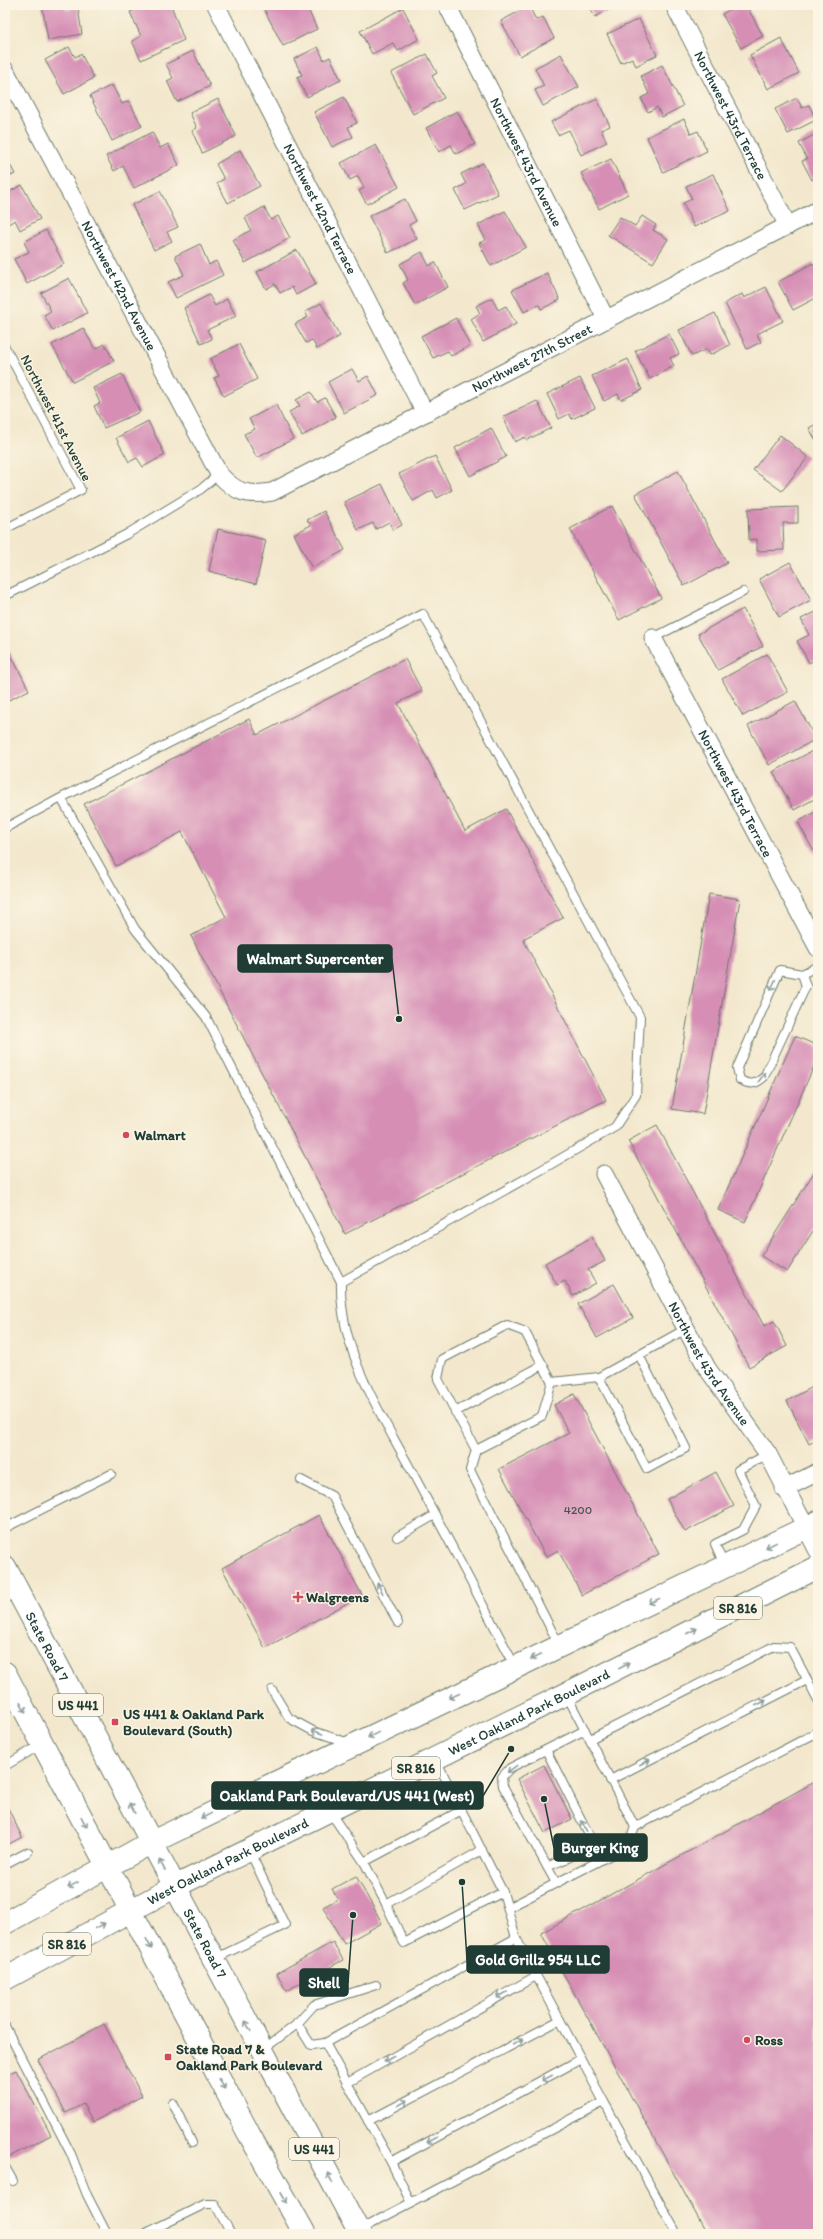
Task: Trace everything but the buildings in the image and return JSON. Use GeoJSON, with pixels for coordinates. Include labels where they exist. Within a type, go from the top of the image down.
{"type":"FeatureCollection","features":[{"type":"Feature","properties":{"kind":"main road"},"geometry":{"type":"LineString","coordinates":[[6,1921],[150,1843],[812,1525]]}},
{"type":"Feature","properties":{"kind":"main road","name":"State Road 7"},"geometry":{"type":"LineString","coordinates":[[5,1567],[150,1843],[359,2232]]}},
{"type":"Feature","properties":{"kind":"main road","name":"West Oakland Park Boulevard"},"geometry":{"type":"LineString","coordinates":[[5,1980],[130,1909],[818,1568]]}},
{"type":"Feature","properties":{"kind":"main road"},"geometry":{"type":"LineString","coordinates":[[5,1673],[249,2134],[304,2234]]}},
{"type":"Feature","properties":{"kind":"street","name":"Northwest 42nd Terrace"},"geometry":{"type":"LineString","coordinates":[[216,5],[425,413]]}},
{"type":"Feature","properties":{"kind":"street","name":"Northwest 43rd Avenue"},"geometry":{"type":"LineString","coordinates":[[446,5],[606,319]]}},
{"type":"Feature","properties":{"kind":"street","name":"Northwest 43rd Terrace"},"geometry":{"type":"LineString","coordinates":[[674,5],[788,226]]}},
{"type":"Feature","properties":{"kind":"street","name":"Northwest 42nd Avenue"},"geometry":{"type":"LineString","coordinates":[[5,70],[219,474],[230,486],[243,493]]}},
{"type":"Feature","properties":{"kind":"street","name":"Northwest 27th Street"},"geometry":{"type":"LineString","coordinates":[[243,493],[255,495],[272,492],[818,210]]}},
{"type":"Feature","properties":{"kind":"street","name":"Northwest 43rd Terrace"},"geometry":{"type":"LineString","coordinates":[[653,638],[818,948]]}},
{"type":"Feature","properties":{"kind":"street","name":"Northwest 43rd Avenue"},"geometry":{"type":"LineString","coordinates":[[604,1174],[707,1368],[768,1454],[784,1489],[812,1525],[818,1551]]}},
{"type":"Feature","properties":{"kind":"street"},"geometry":{"type":"LineString","coordinates":[[784,1489],[818,1472]]}},
{"type":"Feature","properties":{"kind":"lane","name":"Northwest 41st Avenue"},"geometry":{"type":"LineString","coordinates":[[5,347],[81,490],[5,529]]}},
{"type":"Feature","properties":{"kind":"lane"},"geometry":{"type":"LineString","coordinates":[[5,596],[127,534],[201,489],[219,474]]}},
{"type":"Feature","properties":{"kind":"lane"},"geometry":{"type":"LineString","coordinates":[[653,638],[743,592]]}},
{"type":"Feature","properties":{"kind":"lane"},"geometry":{"type":"LineString","coordinates":[[5,828],[423,614],[640,1017],[636,1095],[615,1127],[340,1282]]}},
{"type":"Feature","properties":{"kind":"lane"},"geometry":{"type":"LineString","coordinates":[[61,798],[135,928],[206,1017],[340,1282],[340,1294],[349,1343],[370,1391],[516,1667]]}},
{"type":"Feature","properties":{"kind":"lane"},"geometry":{"type":"LineString","coordinates":[[802,974],[806,986],[764,1077],[757,1083],[748,1084],[740,1080],[737,1068],[780,970],[802,974],[818,966]]}},
{"type":"Feature","properties":{"kind":"lane"},"geometry":{"type":"LineString","coordinates":[[476,1450],[542,1416],[552,1382],[526,1332],[507,1325],[442,1359],[438,1380],[476,1450],[470,1470],[560,1646]]}},
{"type":"Feature","properties":{"kind":"lane"},"geometry":{"type":"LineString","coordinates":[[552,1382],[599,1377],[686,1328]]}},
{"type":"Feature","properties":{"kind":"lane"},"geometry":{"type":"LineString","coordinates":[[599,1377],[647,1469],[686,1448],[639,1355]]}},
{"type":"Feature","properties":{"kind":"lane"},"geometry":{"type":"LineString","coordinates":[[455,1412],[543,1365]]}},
{"type":"Feature","properties":{"kind":"lane"},"geometry":{"type":"LineString","coordinates":[[725,1568],[715,1544],[743,1530],[756,1506],[738,1470],[768,1454]]}},
{"type":"Feature","properties":{"kind":"lane"},"geometry":{"type":"LineString","coordinates":[[5,1528],[111,1474]]}},
{"type":"Feature","properties":{"kind":"lane"},"geometry":{"type":"LineString","coordinates":[[301,1480],[332,1496],[398,1623]]}},
{"type":"Feature","properties":{"kind":"lane"},"geometry":{"type":"LineString","coordinates":[[397,1537],[435,1515]]}},
{"type":"Feature","properties":{"kind":"lane"},"geometry":{"type":"LineString","coordinates":[[590,1739],[774,1646],[790,1648],[817,1698]]}},
{"type":"Feature","properties":{"kind":"lane"},"geometry":{"type":"LineString","coordinates":[[610,1780],[807,1680]]}},
{"type":"Feature","properties":{"kind":"lane"},"geometry":{"type":"LineString","coordinates":[[272,1690],[289,1718],[313,1731],[354,1744]]}},
{"type":"Feature","properties":{"kind":"lane"},"geometry":{"type":"LineString","coordinates":[[566,1694],[635,1827]]}},
{"type":"Feature","properties":{"kind":"lane"},"geometry":{"type":"LineString","coordinates":[[556,1883],[503,1786],[502,1777],[510,1768],[585,1730]]}},
{"type":"Feature","properties":{"kind":"lane"},"geometry":{"type":"LineString","coordinates":[[508,1908],[628,1846],[635,1827],[818,1732]]}},
{"type":"Feature","properties":{"kind":"lane"},"geometry":{"type":"LineString","coordinates":[[5,1766],[42,1744]]}},
{"type":"Feature","properties":{"kind":"lane"},"geometry":{"type":"LineString","coordinates":[[546,1750],[589,1835],[588,1843],[583,1850],[547,1867]]}},
{"type":"Feature","properties":{"kind":"lane"},"geometry":{"type":"LineString","coordinates":[[435,1758],[503,1892],[516,1938],[677,2234]]}},
{"type":"Feature","properties":{"kind":"lane"},"geometry":{"type":"LineString","coordinates":[[328,1810],[364,1862],[404,1943],[503,1892]]}},
{"type":"Feature","properties":{"kind":"lane"},"geometry":{"type":"LineString","coordinates":[[364,1862],[462,1810]]}},
{"type":"Feature","properties":{"kind":"lane"},"geometry":{"type":"LineString","coordinates":[[213,1960],[285,1924],[249,1850]]}},
{"type":"Feature","properties":{"kind":"lane"},"geometry":{"type":"LineString","coordinates":[[386,1904],[482,1850]]}},
{"type":"Feature","properties":{"kind":"lane"},"geometry":{"type":"LineString","coordinates":[[5,1864],[28,1852]]}},
{"type":"Feature","properties":{"kind":"lane"},"geometry":{"type":"LineString","coordinates":[[297,2024],[311,2045],[325,2043],[516,1938]]}},
{"type":"Feature","properties":{"kind":"lane"},"geometry":{"type":"LineString","coordinates":[[347,2083],[536,1976]]}},
{"type":"Feature","properties":{"kind":"lane"},"geometry":{"type":"LineString","coordinates":[[262,2050],[297,2024],[314,2005],[376,1986]]}},
{"type":"Feature","properties":{"kind":"lane"},"geometry":{"type":"LineString","coordinates":[[368,2121],[560,2020]]}},
{"type":"Feature","properties":{"kind":"lane"},"geometry":{"type":"LineString","coordinates":[[5,2026],[71,2154],[88,2195],[107,2234]]}},
{"type":"Feature","properties":{"kind":"lane"},"geometry":{"type":"LineString","coordinates":[[325,2043],[391,2162],[411,2203]]}},
{"type":"Feature","properties":{"kind":"lane"},"geometry":{"type":"LineString","coordinates":[[391,2162],[581,2059]]}},
{"type":"Feature","properties":{"kind":"lane"},"geometry":{"type":"LineString","coordinates":[[359,2232],[411,2203],[604,2102]]}},
{"type":"Feature","properties":{"kind":"lane"},"geometry":{"type":"LineString","coordinates":[[173,2103],[192,2143]]}},
{"type":"Feature","properties":{"kind":"lane"},"geometry":{"type":"LineString","coordinates":[[5,2167],[13,2181]]}},
{"type":"Feature","properties":{"kind":"lane"},"geometry":{"type":"LineString","coordinates":[[144,2234],[205,2204],[215,2204],[231,2234]]}},
{"type":"Feature","properties":{"kind":"place","name":"Walmart Supercenter"},"geometry":{"type":"Point","coordinates":[399,1019]}},
{"type":"Feature","properties":{"kind":"place","name":"Walmart"},"geometry":{"type":"Point","coordinates":[126,1135]}},
{"type":"Feature","properties":{"kind":"place","name":"Walgreens"},"geometry":{"type":"Point","coordinates":[298,1597]}},
{"type":"Feature","properties":{"kind":"place","name":"US 441 & Oakland Park Boulevard (South)"},"geometry":{"type":"Point","coordinates":[115,1722]}},
{"type":"Feature","properties":{"kind":"place","name":"Oakland Park Boulevard/US 441 (West)"},"geometry":{"type":"Point","coordinates":[511,1749]}},
{"type":"Feature","properties":{"kind":"place","name":"Burger King"},"geometry":{"type":"Point","coordinates":[544,1799]}},
{"type":"Feature","properties":{"kind":"place","name":"Gold Grillz 954 LLC"},"geometry":{"type":"Point","coordinates":[462,1882]}},
{"type":"Feature","properties":{"kind":"place","name":"Shell"},"geometry":{"type":"Point","coordinates":[353,1915]}},
{"type":"Feature","properties":{"kind":"place","name":"Ross"},"geometry":{"type":"Point","coordinates":[747,2040]}},
{"type":"Feature","properties":{"kind":"place","name":"State Road 7 & Oakland Park Boulevard"},"geometry":{"type":"Point","coordinates":[168,2057]}}]}
